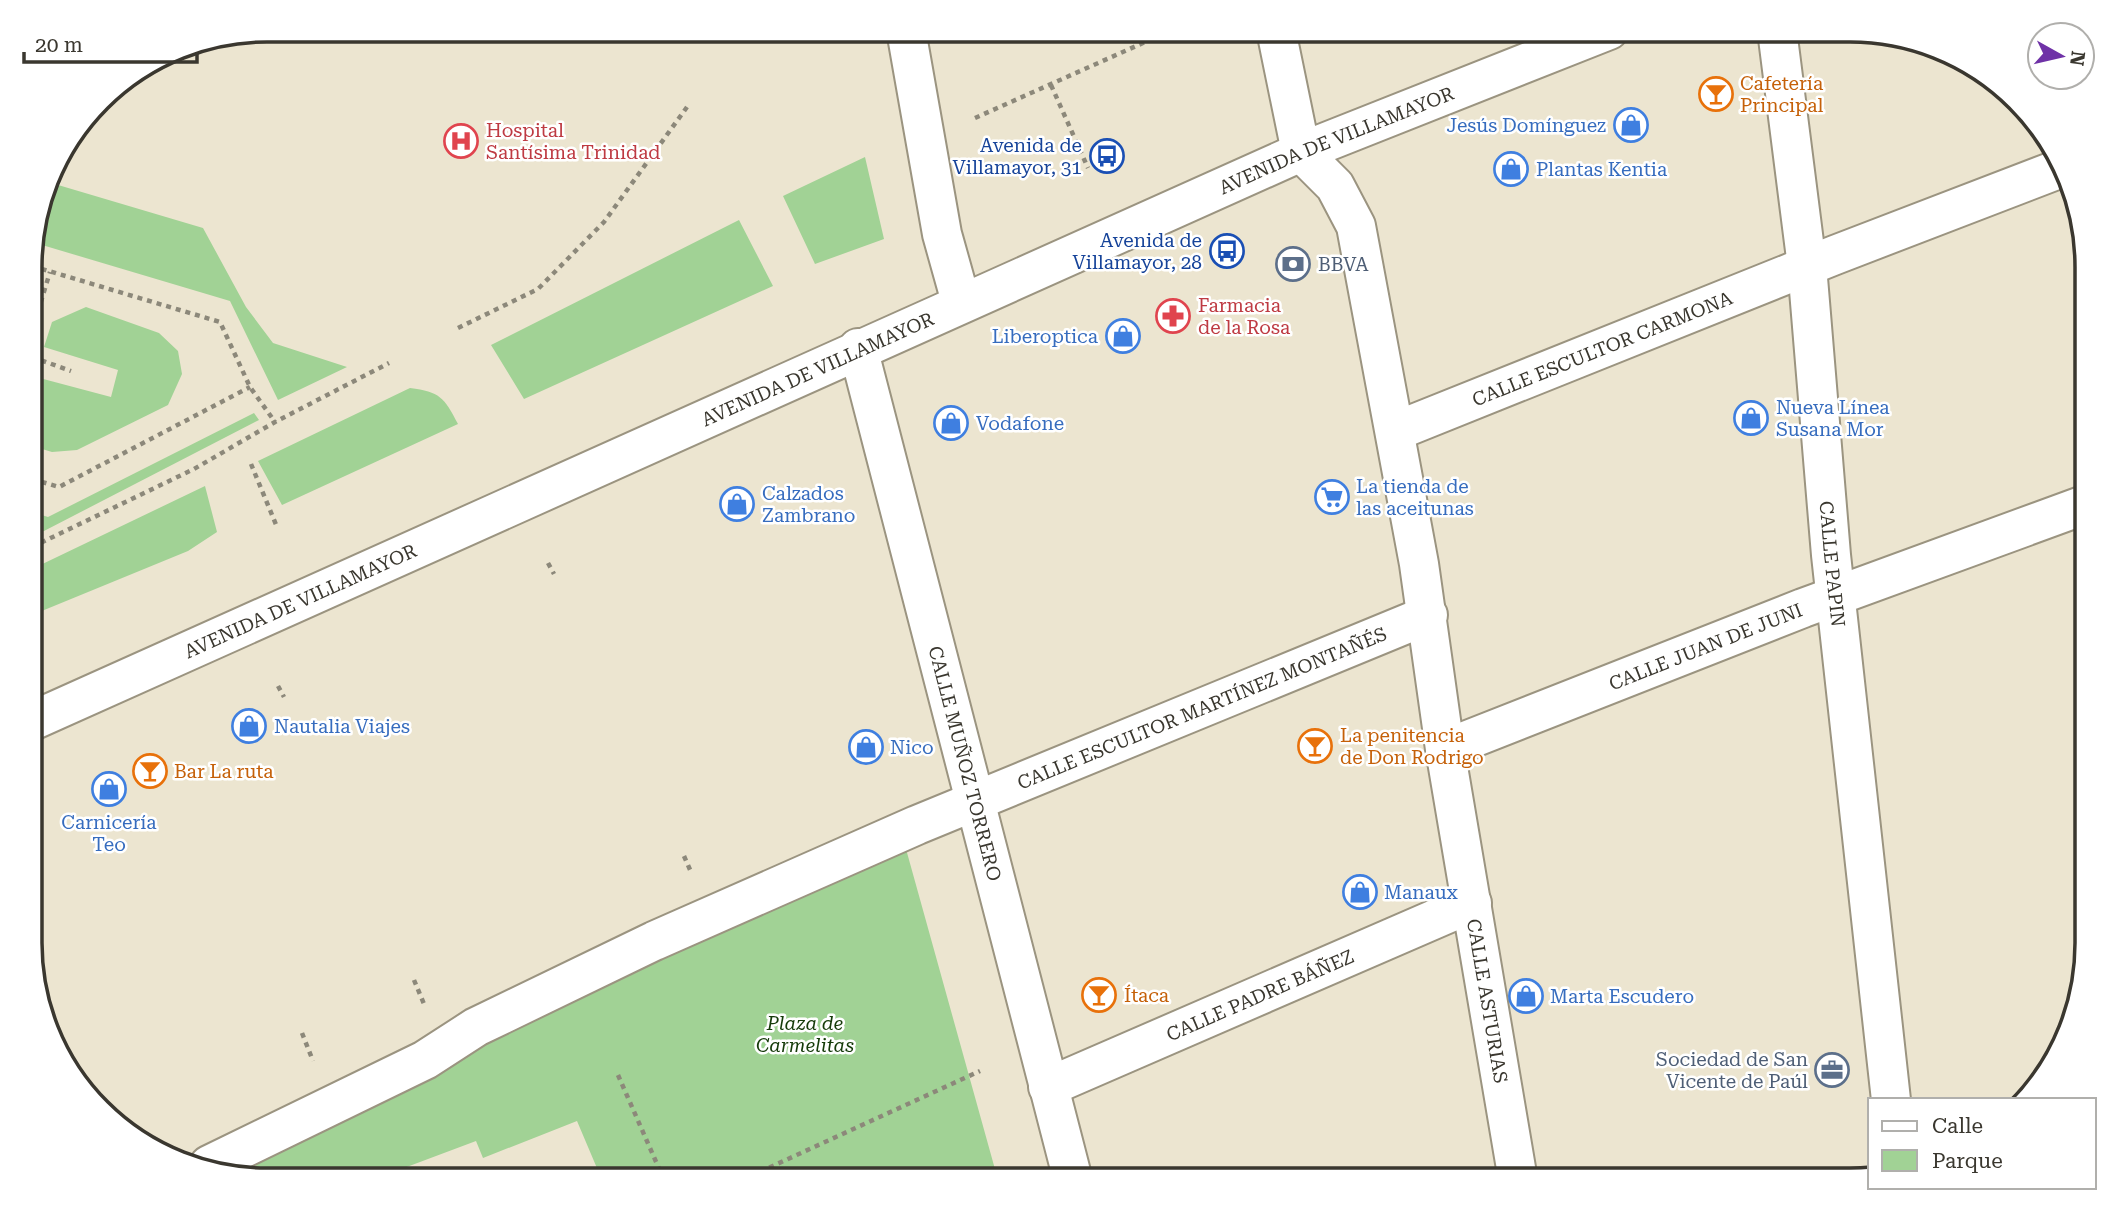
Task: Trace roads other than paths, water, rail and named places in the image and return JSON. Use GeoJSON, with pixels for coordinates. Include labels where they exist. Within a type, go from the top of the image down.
{"type":"FeatureCollection","features":[{"type":"Feature","properties":{"kind":"street"},"geometry":{"type":"LineString","coordinates":[[908,42],[942,234],[961,302]]}},
{"type":"Feature","properties":{"kind":"street"},"geometry":{"type":"LineString","coordinates":[[1278,42],[1301,152]]}},
{"type":"Feature","properties":{"kind":"street","name":"AVENIDA DE VILLAMAYOR"},"geometry":{"type":"LineString","coordinates":[[42,716],[1301,152],[1579,42]]}},
{"type":"Feature","properties":{"kind":"street","name":"CALLE PAPIN"},"geometry":{"type":"LineString","coordinates":[[1779,42],[1807,266],[1836,596],[1891,1098]]}},
{"type":"Feature","properties":{"kind":"street","name":"CALLE ASTURIAS"},"geometry":{"type":"LineString","coordinates":[[1301,152],[1335,187],[1356,226],[1428,615],[1445,749],[1516,1168]]}},
{"type":"Feature","properties":{"kind":"street","name":"CALLE ESCULTOR CARMONA"},"geometry":{"type":"LineString","coordinates":[[1396,431],[1807,266],[2053,171]]}},
{"type":"Feature","properties":{"kind":"street","name":"CALLE MUÑOZ TORRERO"},"geometry":{"type":"LineString","coordinates":[[859,348],[973,801],[1070,1168]]}},
{"type":"Feature","properties":{"kind":"street","name":"CALLE JUAN DE JUNI"},"geometry":{"type":"LineString","coordinates":[[1445,749],[1836,596],[2075,509]]}},
{"type":"Feature","properties":{"kind":"street","name":"CALLE ESCULTOR MARTÍNEZ MONTAÑÉS"},"geometry":{"type":"LineString","coordinates":[[973,801],[1428,615]]}},
{"type":"Feature","properties":{"kind":"street"},"geometry":{"type":"LineString","coordinates":[[216,1161],[425,1060],[476,1027],[654,941],[973,801]]}},
{"type":"Feature","properties":{"kind":"street","name":"CALLE PADRE BÁÑEZ"},"geometry":{"type":"LineString","coordinates":[[1048,1087],[1472,903]]}},
{"type":"Feature","properties":{"kind":"place","name":"Cafetería Principal"},"geometry":{"type":"Point","coordinates":[1716,94]}},
{"type":"Feature","properties":{"kind":"place","name":"Jesús Domínguez"},"geometry":{"type":"Point","coordinates":[1631,125]}},
{"type":"Feature","properties":{"kind":"place","name":"Hospital Santísima Trinidad"},"geometry":{"type":"Point","coordinates":[461,141]}},
{"type":"Feature","properties":{"kind":"place","name":"Avenida de Villamayor, 31"},"geometry":{"type":"Point","coordinates":[1107,156]}},
{"type":"Feature","properties":{"kind":"place","name":"Plantas Kentia"},"geometry":{"type":"Point","coordinates":[1511,169]}},
{"type":"Feature","properties":{"kind":"place","name":"Avenida de Villamayor, 28"},"geometry":{"type":"Point","coordinates":[1227,251]}},
{"type":"Feature","properties":{"kind":"place","name":"BBVA"},"geometry":{"type":"Point","coordinates":[1293,264]}},
{"type":"Feature","properties":{"kind":"place","name":"Farmacia de la Rosa"},"geometry":{"type":"Point","coordinates":[1173,316]}},
{"type":"Feature","properties":{"kind":"place","name":"Liberoptica"},"geometry":{"type":"Point","coordinates":[1123,336]}},
{"type":"Feature","properties":{"kind":"place","name":"Nueva Línea Susana Mor"},"geometry":{"type":"Point","coordinates":[1751,418]}},
{"type":"Feature","properties":{"kind":"place","name":"Vodafone"},"geometry":{"type":"Point","coordinates":[951,423]}},
{"type":"Feature","properties":{"kind":"place","name":"La tienda de las aceitunas"},"geometry":{"type":"Point","coordinates":[1332,497]}},
{"type":"Feature","properties":{"kind":"place","name":"Calzados Zambrano"},"geometry":{"type":"Point","coordinates":[737,504]}},
{"type":"Feature","properties":{"kind":"place","name":"Nautalia Viajes"},"geometry":{"type":"Point","coordinates":[249,726]}},
{"type":"Feature","properties":{"kind":"place","name":"La penitencia de Don Rodrigo"},"geometry":{"type":"Point","coordinates":[1315,746]}},
{"type":"Feature","properties":{"kind":"place","name":"Nico"},"geometry":{"type":"Point","coordinates":[866,747]}},
{"type":"Feature","properties":{"kind":"place","name":"Bar La ruta"},"geometry":{"type":"Point","coordinates":[150,771]}},
{"type":"Feature","properties":{"kind":"place","name":"Carnicería Teo"},"geometry":{"type":"Point","coordinates":[109,789]}},
{"type":"Feature","properties":{"kind":"place","name":"Manaux"},"geometry":{"type":"Point","coordinates":[1360,892]}},
{"type":"Feature","properties":{"kind":"place","name":"Ítaca"},"geometry":{"type":"Point","coordinates":[1099,995]}},
{"type":"Feature","properties":{"kind":"place","name":"Marta Escudero"},"geometry":{"type":"Point","coordinates":[1526,996]}},
{"type":"Feature","properties":{"kind":"place","name":"Sociedad de San Vicente de Paúl"},"geometry":{"type":"Point","coordinates":[1832,1070]}},
{"type":"Feature","properties":{"kind":"park label","name":"Plaza de Carmelitas"},"geometry":{"type":"Point","coordinates":[805,1034]}}]}
